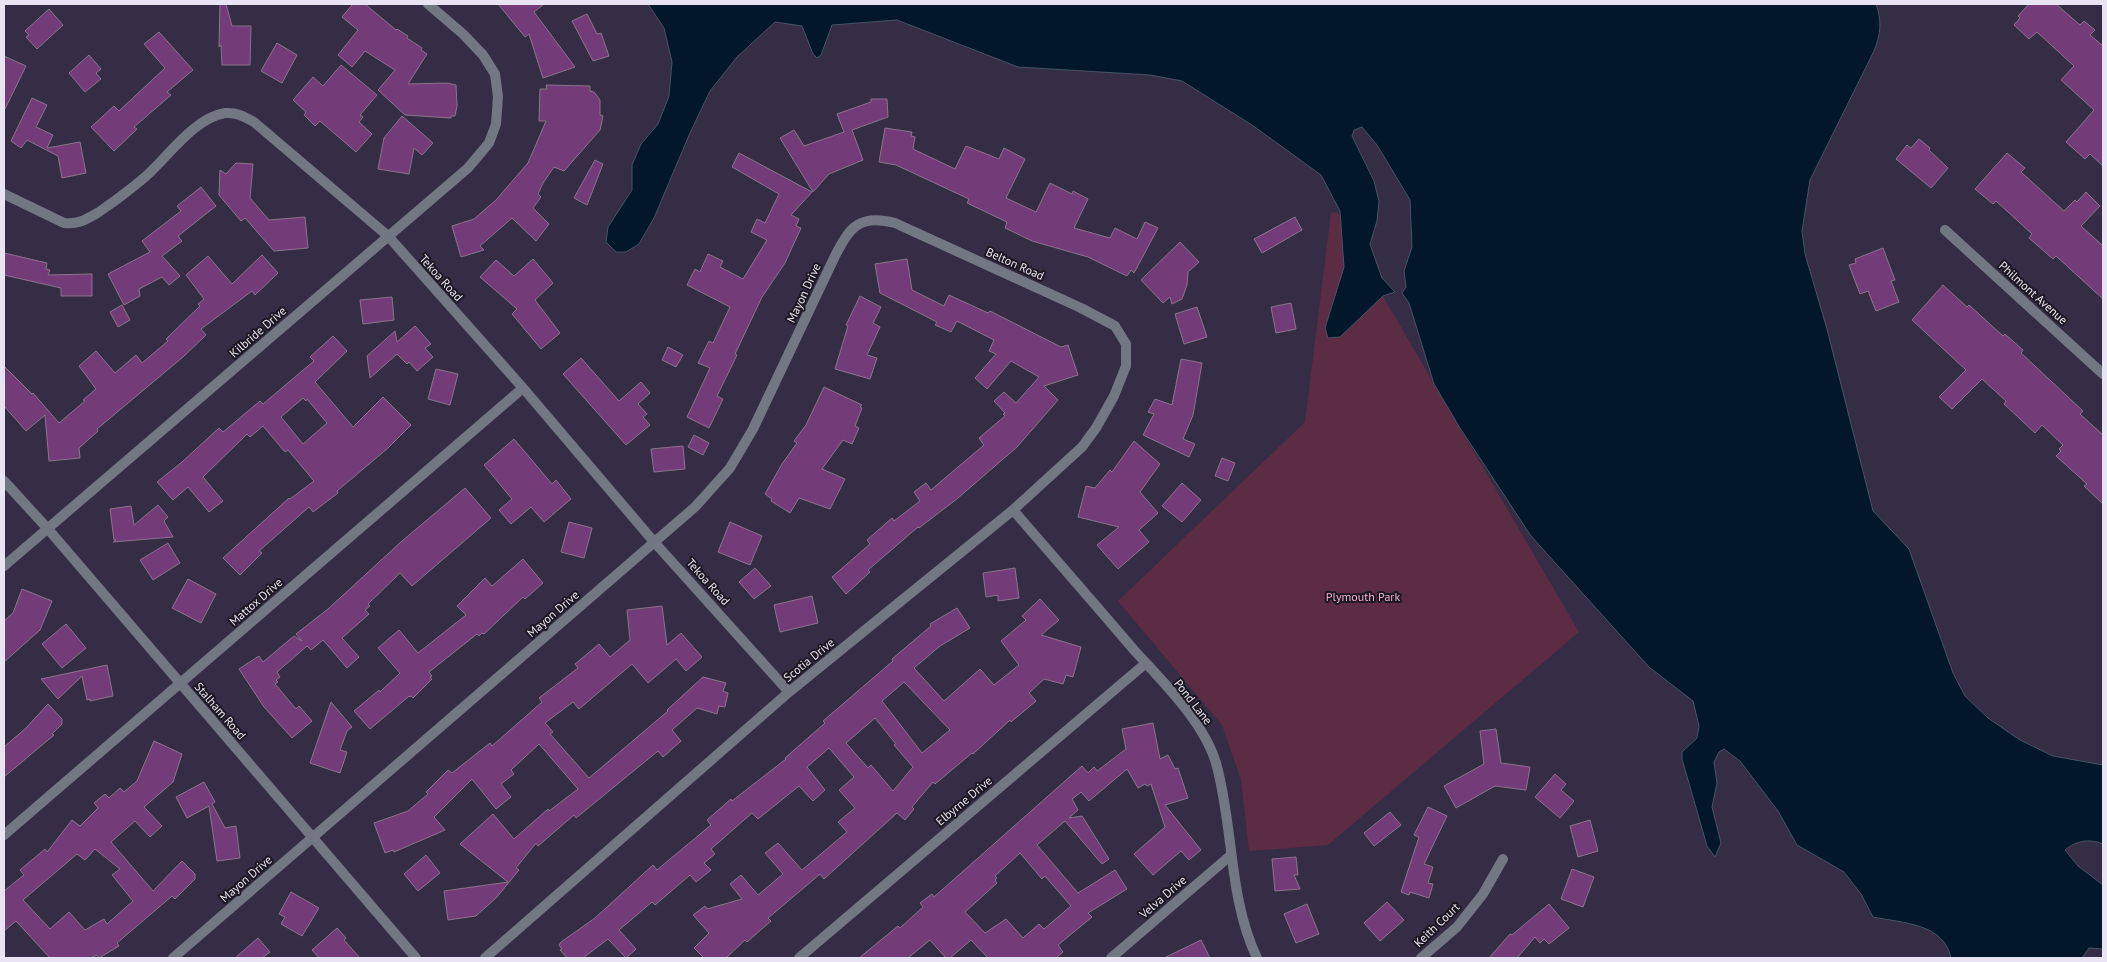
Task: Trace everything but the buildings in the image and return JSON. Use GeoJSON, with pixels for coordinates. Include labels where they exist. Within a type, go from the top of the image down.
{"type":"FeatureCollection","features":[{"type":"Feature","properties":{"kind":"street","name":"Kilbride Drive"},"geometry":{"type":"LineString","coordinates":[[4,566],[468,168],[489,143],[496,124],[498,97],[495,74],[483,55],[463,34],[428,4]]}},
{"type":"Feature","properties":{"kind":"street","name":"Tekoa Road"},"geometry":{"type":"LineString","coordinates":[[4,194],[64,224],[83,222],[114,202],[146,176],[180,143],[212,117],[226,113],[239,114],[254,122],[388,236],[789,692]]}},
{"type":"Feature","properties":{"kind":"street","name":"Belton Road"},"geometry":{"type":"LineString","coordinates":[[864,222],[878,219],[895,223],[1081,308],[1115,326],[1126,344],[1126,366]]}},
{"type":"Feature","properties":{"kind":"street","name":"Mayon Drive"},"geometry":{"type":"LineString","coordinates":[[173,958],[696,507],[730,468],[765,404],[846,235],[854,227],[864,222]]}},
{"type":"Feature","properties":{"kind":"street","name":"Philmont Avenue"},"geometry":{"type":"LineString","coordinates":[[1945,230],[2103,374]]}},
{"type":"Feature","properties":{"kind":"street","name":"Scotia Drive"},"geometry":{"type":"LineString","coordinates":[[485,958],[789,692],[1013,510],[1082,447],[1096,428],[1114,396],[1126,366]]}},
{"type":"Feature","properties":{"kind":"street","name":"Mattox Drive"},"geometry":{"type":"LineString","coordinates":[[4,835],[523,388]]}},
{"type":"Feature","properties":{"kind":"street","name":"Stalham Road"},"geometry":{"type":"LineString","coordinates":[[4,481],[48,529],[416,958]]}},
{"type":"Feature","properties":{"kind":"street","name":"Pond Lane"},"geometry":{"type":"LineString","coordinates":[[1013,510],[1146,663],[1204,736],[1216,761],[1226,814],[1239,905],[1257,958]]}},
{"type":"Feature","properties":{"kind":"street","name":"Elbyrne Drive"},"geometry":{"type":"LineString","coordinates":[[799,958],[1146,663]]}},
{"type":"Feature","properties":{"kind":"street","name":"Velva Drive"},"geometry":{"type":"LineString","coordinates":[[1111,958],[1231,854]]}},
{"type":"Feature","properties":{"kind":"street","name":"Keith Court"},"geometry":{"type":"LineString","coordinates":[[1421,958],[1457,927],[1468,914],[1484,894],[1503,859]]}},
{"type":"Feature","properties":{"kind":"green space","name":"Plymouth Park"},"geometry":{"type":"Polygon","coordinates":[[[1331,212],[1338,213],[1356,250],[1579,632],[1328,845],[1249,851],[1241,780],[1222,725],[1118,601],[1305,422],[1331,212]]]}},
{"type":"Feature","properties":{"kind":"water"},"geometry":{"type":"Polygon","coordinates":[[[648,4],[1876,4],[1880,22],[1874,51],[1810,180],[1802,231],[1805,254],[1827,329],[1873,511],[1909,549],[1953,673],[1965,696],[1988,718],[2020,740],[2053,756],[2103,765],[2103,844],[2083,841],[2065,850],[2078,866],[2103,885],[2103,949],[2089,948],[2082,958],[1951,958],[1947,946],[1931,931],[1909,923],[1873,917],[1861,894],[1844,872],[1797,845],[1778,811],[1740,761],[1724,749],[1719,752],[1714,762],[1717,783],[1712,807],[1721,843],[1715,857],[1707,846],[1682,759],[1682,752],[1697,738],[1699,726],[1693,701],[1649,667],[1531,536],[1460,428],[1434,384],[1409,303],[1402,293],[1406,287],[1404,271],[1412,247],[1410,200],[1377,145],[1362,127],[1354,130],[1352,136],[1374,181],[1379,201],[1377,221],[1370,244],[1382,278],[1395,292],[1383,296],[1340,337],[1328,338],[1325,328],[1344,267],[1340,211],[1321,175],[1252,125],[1182,81],[1150,75],[1018,67],[897,20],[832,25],[821,55],[817,58],[813,54],[802,26],[775,22],[737,57],[710,91],[654,218],[639,244],[626,252],[616,252],[606,242],[608,227],[632,190],[632,165],[641,144],[658,124],[669,96],[672,62],[664,28],[648,4]]]}}]}
